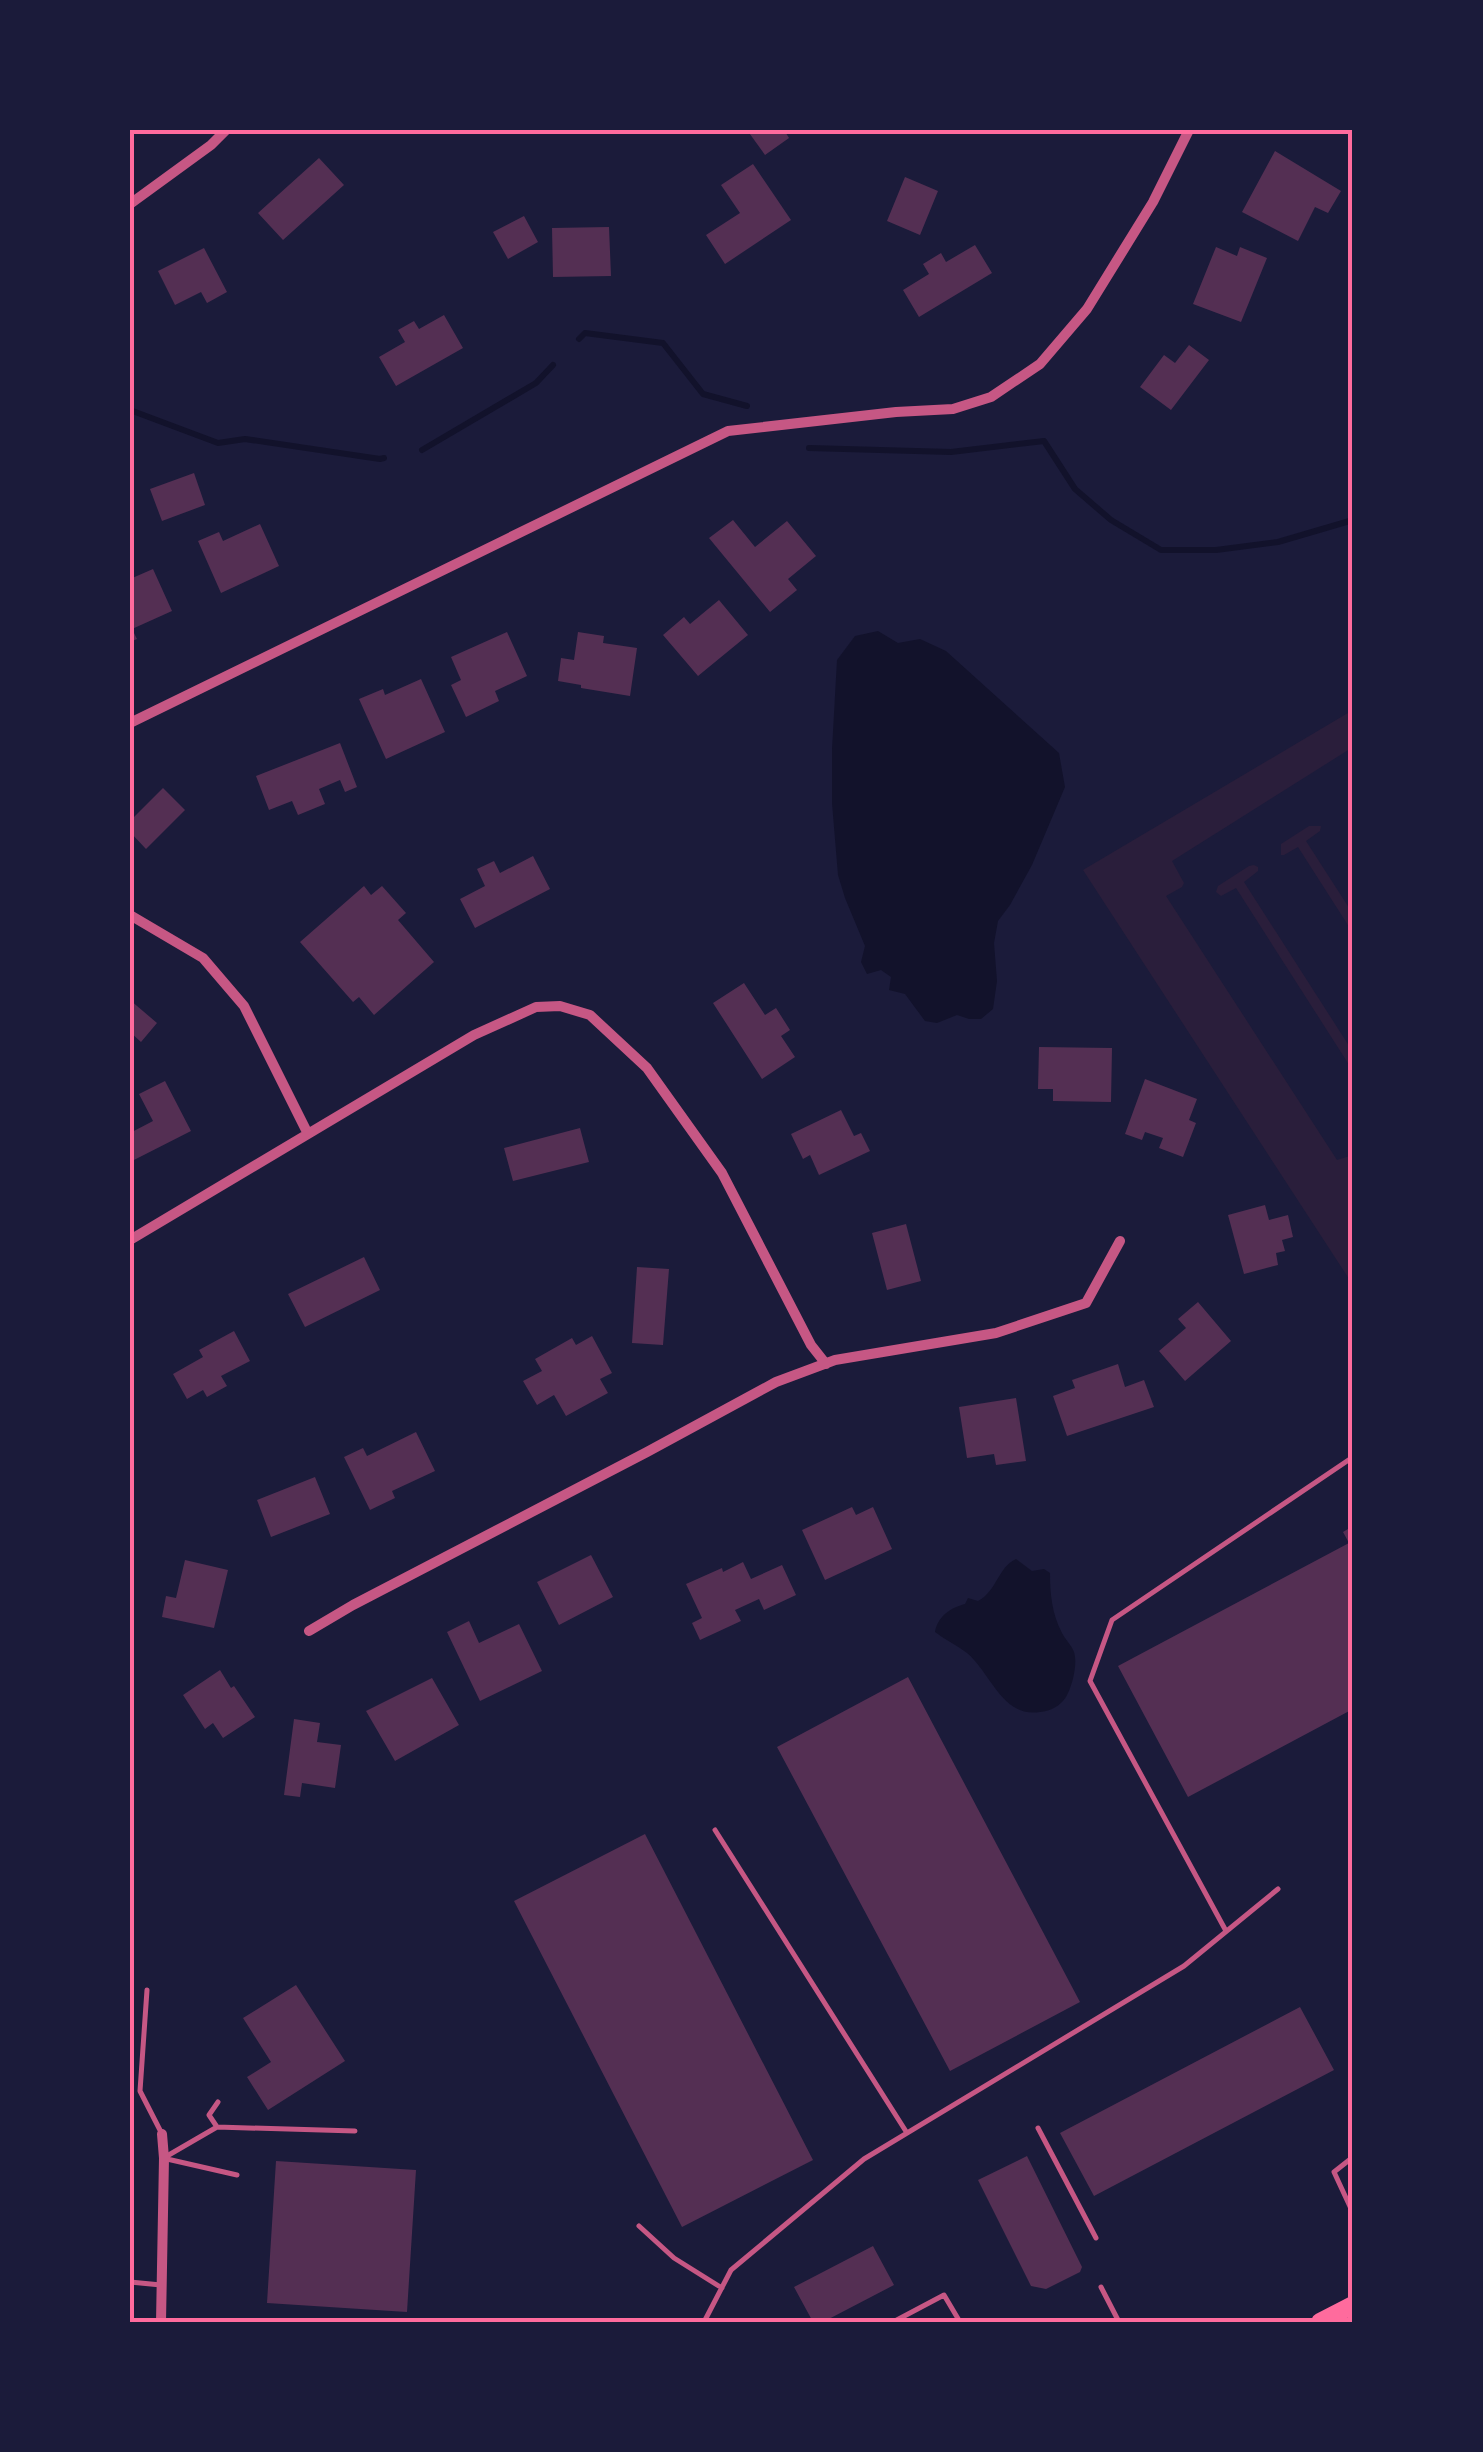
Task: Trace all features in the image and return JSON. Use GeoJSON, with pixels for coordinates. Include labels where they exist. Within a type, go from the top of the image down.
{"type":"FeatureCollection","features":[{"type":"Feature","properties":{"kind":"highway"},"geometry":{"type":"LineString","coordinates":[[1320,2322],[1353,2305]]}},
{"type":"Feature","properties":{"kind":"street"},"geometry":{"type":"LineString","coordinates":[[130,204],[212,145],[226,130]]}},
{"type":"Feature","properties":{"kind":"street"},"geometry":{"type":"LineString","coordinates":[[130,723],[728,431],[953,409],[991,396],[1040,364],[1088,309],[1153,202],[1189,130]]}},
{"type":"Feature","properties":{"kind":"street"},"geometry":{"type":"LineString","coordinates":[[130,915],[204,958],[244,1006],[308,1134]]}},
{"type":"Feature","properties":{"kind":"street"},"geometry":{"type":"LineString","coordinates":[[130,1240],[474,1035],[536,1007],[560,1006],[590,1016],[647,1068],[722,1173],[811,1345],[826,1364]]}},
{"type":"Feature","properties":{"kind":"street"},"geometry":{"type":"LineString","coordinates":[[309,1631],[776,1382],[826,1364],[996,1333],[1086,1303],[1120,1241]]}},
{"type":"Feature","properties":{"kind":"street"},"geometry":{"type":"LineString","coordinates":[[161,2322],[162,2134]]}},
{"type":"Feature","properties":{"kind":"lane"},"geometry":{"type":"LineString","coordinates":[[1226,1931],[1090,1682],[1112,1620],[1353,1457]]}},
{"type":"Feature","properties":{"kind":"lane"},"geometry":{"type":"LineString","coordinates":[[715,1830],[907,2133]]}},
{"type":"Feature","properties":{"kind":"lane"},"geometry":{"type":"LineString","coordinates":[[704,2322],[731,2270],[864,2159],[1184,1966],[1278,1889]]}},
{"type":"Feature","properties":{"kind":"lane"},"geometry":{"type":"LineString","coordinates":[[147,1990],[140,2091],[162,2134]]}},
{"type":"Feature","properties":{"kind":"lane"},"geometry":{"type":"LineString","coordinates":[[130,2090],[140,2091]]}},
{"type":"Feature","properties":{"kind":"lane"},"geometry":{"type":"LineString","coordinates":[[217,2126],[209,2114],[218,2102]]}},
{"type":"Feature","properties":{"kind":"lane"},"geometry":{"type":"LineString","coordinates":[[164,2158],[217,2126],[355,2131]]}},
{"type":"Feature","properties":{"kind":"lane"},"geometry":{"type":"LineString","coordinates":[[1038,2128],[1096,2238]]}},
{"type":"Feature","properties":{"kind":"lane"},"geometry":{"type":"LineString","coordinates":[[1353,2157],[1334,2172],[1353,2213]]}},
{"type":"Feature","properties":{"kind":"lane"},"geometry":{"type":"LineString","coordinates":[[164,2158],[237,2175]]}},
{"type":"Feature","properties":{"kind":"lane"},"geometry":{"type":"LineString","coordinates":[[639,2226],[674,2258],[722,2288]]}},
{"type":"Feature","properties":{"kind":"lane"},"geometry":{"type":"LineString","coordinates":[[130,2282],[161,2286]]}},
{"type":"Feature","properties":{"kind":"lane"},"geometry":{"type":"LineString","coordinates":[[1101,2287],[1119,2322]]}},
{"type":"Feature","properties":{"kind":"lane"},"geometry":{"type":"LineString","coordinates":[[893,2322],[944,2295],[960,2322]]}},
{"type":"Feature","properties":{"kind":"shaded area"},"geometry":{"type":"Polygon","coordinates":[[[878,631],[898,643],[920,639],[946,651],[1059,753],[1065,787],[1032,865],[998,921],[993,1009],[981,1019],[957,1015],[937,1023],[925,1021],[905,994],[889,990],[891,977],[881,970],[867,974],[861,962],[865,946],[838,875],[832,749],[837,660],[855,636],[878,631]]]}},
{"type":"Feature","properties":{"kind":"shaded area"},"geometry":{"type":"Polygon","coordinates":[[[1353,710],[1353,747],[1172,861],[1184,883],[1166,896],[1337,1160],[1353,1155],[1353,1285],[1083,870],[1353,710]]]}},
{"type":"Feature","properties":{"kind":"shaded area"},"geometry":{"type":"Polygon","coordinates":[[[1309,826],[1321,826],[1306,841],[1353,914],[1353,933],[1298,847],[1281,855],[1281,844],[1309,826]]]}},
{"type":"Feature","properties":{"kind":"shaded area"},"geometry":{"type":"Polygon","coordinates":[[[1254,865],[1258,871],[1244,882],[1353,1052],[1353,1071],[1236,888],[1221,896],[1216,892],[1218,886],[1254,865]]]}},
{"type":"Feature","properties":{"kind":"shaded area"},"geometry":{"type":"Polygon","coordinates":[[[1016,1559],[1032,1571],[1044,1569],[1050,1573],[1056,1619],[1075,1657],[1066,1697],[1044,1711],[1016,1708],[967,1653],[935,1632],[950,1610],[965,1604],[968,1598],[978,1601],[984,1597],[1016,1559]]]}},
{"type":"Feature","properties":{"kind":"building"},"geometry":{"type":"Polygon","coordinates":[[[747,130],[784,130],[789,138],[765,155],[747,130]]]}},
{"type":"Feature","properties":{"kind":"building"},"geometry":{"type":"Polygon","coordinates":[[[1275,151],[1341,191],[1328,213],[1315,207],[1298,241],[1242,212],[1275,151]]]}},
{"type":"Feature","properties":{"kind":"building"},"geometry":{"type":"Polygon","coordinates":[[[319,158],[344,185],[283,240],[258,213],[319,158]]]}},
{"type":"Feature","properties":{"kind":"building"},"geometry":{"type":"Polygon","coordinates":[[[753,164],[791,220],[725,264],[706,235],[740,213],[721,185],[753,164]]]}},
{"type":"Feature","properties":{"kind":"building"},"geometry":{"type":"Polygon","coordinates":[[[905,177],[938,191],[920,235],[887,221],[905,177]]]}},
{"type":"Feature","properties":{"kind":"building"},"geometry":{"type":"Polygon","coordinates":[[[524,216],[538,242],[508,259],[493,232],[524,216]]]}},
{"type":"Feature","properties":{"kind":"building"},"geometry":{"type":"Polygon","coordinates":[[[609,227],[611,276],[553,277],[552,228],[609,227]]]}},
{"type":"Feature","properties":{"kind":"building"},"geometry":{"type":"Polygon","coordinates":[[[975,245],[992,273],[919,317],[903,290],[929,274],[923,264],[941,253],[946,262],[975,245]]]}},
{"type":"Feature","properties":{"kind":"building"},"geometry":{"type":"Polygon","coordinates":[[[1216,247],[1237,256],[1240,247],[1267,258],[1241,322],[1193,304],[1216,247]]]}},
{"type":"Feature","properties":{"kind":"building"},"geometry":{"type":"Polygon","coordinates":[[[204,248],[227,292],[207,303],[201,292],[175,305],[158,271],[204,248]]]}},
{"type":"Feature","properties":{"kind":"building"},"geometry":{"type":"Polygon","coordinates":[[[444,315],[463,348],[396,386],[379,357],[405,342],[398,330],[414,321],[419,329],[444,315]]]}},
{"type":"Feature","properties":{"kind":"building"},"geometry":{"type":"Polygon","coordinates":[[[1189,345],[1209,360],[1171,410],[1140,387],[1164,355],[1175,363],[1189,345]]]}},
{"type":"Feature","properties":{"kind":"building"},"geometry":{"type":"Polygon","coordinates":[[[194,473],[205,505],[162,521],[150,489],[194,473]]]}},
{"type":"Feature","properties":{"kind":"building"},"geometry":{"type":"Polygon","coordinates":[[[733,520],[755,547],[787,521],[816,556],[788,579],[797,590],[770,612],[709,538],[733,520]]]}},
{"type":"Feature","properties":{"kind":"building"},"geometry":{"type":"Polygon","coordinates":[[[260,524],[279,566],[221,593],[198,541],[219,532],[223,541],[260,524]]]}},
{"type":"Feature","properties":{"kind":"building"},"geometry":{"type":"Polygon","coordinates":[[[153,569],[172,611],[132,629],[137,639],[130,642],[130,579],[153,569]]]}},
{"type":"Feature","properties":{"kind":"building"},"geometry":{"type":"Polygon","coordinates":[[[719,600],[748,635],[698,676],[663,635],[684,617],[690,624],[719,600]]]}},
{"type":"Feature","properties":{"kind":"building"},"geometry":{"type":"Polygon","coordinates":[[[507,632],[527,676],[495,691],[499,701],[466,717],[451,685],[461,680],[451,657],[507,632]]]}},
{"type":"Feature","properties":{"kind":"building"},"geometry":{"type":"Polygon","coordinates":[[[578,632],[604,636],[603,643],[637,648],[630,696],[558,681],[561,658],[574,660],[578,632]]]}},
{"type":"Feature","properties":{"kind":"building"},"geometry":{"type":"Polygon","coordinates":[[[421,679],[445,732],[386,759],[359,699],[383,689],[385,695],[421,679]]]}},
{"type":"Feature","properties":{"kind":"building"},"geometry":{"type":"Polygon","coordinates":[[[340,743],[357,787],[345,792],[340,780],[319,789],[325,804],[298,815],[292,801],[269,810],[256,776],[340,743]]]}},
{"type":"Feature","properties":{"kind":"building"},"geometry":{"type":"Polygon","coordinates":[[[163,788],[185,810],[146,849],[130,832],[130,821],[163,788]]]}},
{"type":"Feature","properties":{"kind":"building"},"geometry":{"type":"Polygon","coordinates":[[[533,856],[550,889],[475,928],[460,899],[485,886],[477,869],[494,861],[500,873],[533,856]]]}},
{"type":"Feature","properties":{"kind":"building"},"geometry":{"type":"Polygon","coordinates":[[[364,886],[371,895],[382,886],[406,913],[398,920],[434,962],[374,1015],[359,997],[353,1002],[300,942],[364,886]]]}},
{"type":"Feature","properties":{"kind":"building"},"geometry":{"type":"Polygon","coordinates":[[[744,983],[765,1015],[776,1008],[790,1030],[781,1036],[795,1057],[762,1079],[713,1003],[744,983]]]}},
{"type":"Feature","properties":{"kind":"building"},"geometry":{"type":"Polygon","coordinates":[[[130,1000],[157,1023],[141,1042],[130,1032],[130,1000]]]}},
{"type":"Feature","properties":{"kind":"building"},"geometry":{"type":"Polygon","coordinates":[[[1039,1047],[1112,1048],[1111,1102],[1053,1101],[1053,1089],[1038,1089],[1039,1047]]]}},
{"type":"Feature","properties":{"kind":"building"},"geometry":{"type":"Polygon","coordinates":[[[1145,1079],[1197,1099],[1189,1120],[1196,1123],[1183,1157],[1159,1148],[1163,1138],[1145,1132],[1142,1140],[1125,1134],[1145,1079]]]}},
{"type":"Feature","properties":{"kind":"building"},"geometry":{"type":"Polygon","coordinates":[[[165,1081],[191,1131],[130,1162],[130,1133],[153,1121],[139,1094],[165,1081]]]}},
{"type":"Feature","properties":{"kind":"building"},"geometry":{"type":"Polygon","coordinates":[[[841,1110],[854,1136],[861,1133],[870,1151],[819,1175],[810,1155],[803,1159],[791,1134],[841,1110]]]}},
{"type":"Feature","properties":{"kind":"building"},"geometry":{"type":"Polygon","coordinates":[[[580,1128],[589,1162],[513,1181],[504,1148],[580,1128]]]}},
{"type":"Feature","properties":{"kind":"building"},"geometry":{"type":"Polygon","coordinates":[[[1265,1205],[1269,1220],[1288,1215],[1293,1237],[1282,1240],[1285,1251],[1276,1253],[1278,1265],[1244,1274],[1228,1215],[1265,1205]]]}},
{"type":"Feature","properties":{"kind":"building"},"geometry":{"type":"Polygon","coordinates":[[[906,1224],[921,1281],[887,1290],[872,1233],[906,1224]]]}},
{"type":"Feature","properties":{"kind":"building"},"geometry":{"type":"Polygon","coordinates":[[[364,1257],[380,1290],[305,1327],[288,1294],[364,1257]]]}},
{"type":"Feature","properties":{"kind":"building"},"geometry":{"type":"Polygon","coordinates":[[[637,1267],[669,1269],[663,1345],[632,1343],[637,1267]]]}},
{"type":"Feature","properties":{"kind":"building"},"geometry":{"type":"Polygon","coordinates":[[[1198,1302],[1231,1341],[1185,1381],[1159,1351],[1186,1328],[1178,1319],[1198,1302]]]}},
{"type":"Feature","properties":{"kind":"building"},"geometry":{"type":"Polygon","coordinates":[[[234,1331],[250,1361],[221,1376],[227,1386],[207,1397],[203,1390],[187,1399],[173,1374],[203,1357],[199,1350],[234,1331]]]}},
{"type":"Feature","properties":{"kind":"building"},"geometry":{"type":"Polygon","coordinates":[[[592,1336],[612,1373],[600,1379],[608,1393],[566,1416],[554,1395],[537,1405],[523,1381],[542,1371],[535,1359],[572,1338],[576,1345],[592,1336]]]}},
{"type":"Feature","properties":{"kind":"building"},"geometry":{"type":"Polygon","coordinates":[[[1118,1364],[1125,1387],[1144,1380],[1154,1407],[1067,1436],[1053,1396],[1075,1388],[1072,1380],[1118,1364]]]}},
{"type":"Feature","properties":{"kind":"building"},"geometry":{"type":"Polygon","coordinates":[[[1016,1398],[1026,1461],[996,1465],[994,1454],[967,1458],[959,1407],[1016,1398]]]}},
{"type":"Feature","properties":{"kind":"building"},"geometry":{"type":"Polygon","coordinates":[[[416,1432],[435,1471],[392,1491],[395,1498],[370,1510],[344,1457],[363,1448],[367,1456],[416,1432]]]}},
{"type":"Feature","properties":{"kind":"building"},"geometry":{"type":"Polygon","coordinates":[[[315,1477],[330,1514],[271,1537],[257,1500],[315,1477]]]}},
{"type":"Feature","properties":{"kind":"building"},"geometry":{"type":"Polygon","coordinates":[[[852,1507],[856,1515],[873,1507],[892,1549],[825,1580],[802,1530],[852,1507]]]}},
{"type":"Feature","properties":{"kind":"building"},"geometry":{"type":"Polygon","coordinates":[[[1353,1526],[1353,1709],[1188,1797],[1118,1666],[1349,1543],[1343,1532],[1353,1526]]]}},
{"type":"Feature","properties":{"kind":"building"},"geometry":{"type":"Polygon","coordinates":[[[591,1555],[613,1597],[559,1625],[537,1582],[591,1555]]]}},
{"type":"Feature","properties":{"kind":"building"},"geometry":{"type":"Polygon","coordinates":[[[185,1560],[228,1570],[214,1628],[162,1617],[166,1596],[176,1598],[185,1560]]]}},
{"type":"Feature","properties":{"kind":"building"},"geometry":{"type":"Polygon","coordinates":[[[743,1562],[751,1579],[782,1565],[796,1595],[764,1610],[759,1599],[735,1610],[741,1621],[700,1640],[692,1623],[702,1618],[686,1584],[743,1562]]]}},
{"type":"Feature","properties":{"kind":"building"},"geometry":{"type":"Polygon","coordinates":[[[469,1621],[479,1643],[519,1624],[542,1671],[480,1701],[447,1632],[469,1621]]]}},
{"type":"Feature","properties":{"kind":"building"},"geometry":{"type":"Polygon","coordinates":[[[220,1670],[255,1717],[223,1738],[213,1723],[205,1729],[183,1695],[220,1670]]]}},
{"type":"Feature","properties":{"kind":"building"},"geometry":{"type":"Polygon","coordinates":[[[908,1677],[1080,2002],[950,2071],[777,1747],[908,1677]]]}},
{"type":"Feature","properties":{"kind":"building"},"geometry":{"type":"Polygon","coordinates":[[[432,1678],[459,1725],[395,1761],[366,1711],[432,1678]]]}},
{"type":"Feature","properties":{"kind":"building"},"geometry":{"type":"Polygon","coordinates":[[[294,1719],[320,1723],[317,1742],[341,1745],[335,1788],[302,1783],[300,1797],[284,1795],[294,1719]]]}},
{"type":"Feature","properties":{"kind":"building"},"geometry":{"type":"Polygon","coordinates":[[[645,1834],[813,2160],[682,2227],[514,1901],[645,1834]]]}},
{"type":"Feature","properties":{"kind":"building"},"geometry":{"type":"Polygon","coordinates":[[[296,1985],[345,2061],[268,2110],[247,2077],[271,2062],[243,2018],[296,1985]]]}},
{"type":"Feature","properties":{"kind":"building"},"geometry":{"type":"Polygon","coordinates":[[[1300,2007],[1334,2070],[1094,2196],[1060,2133],[1300,2007]]]}},
{"type":"Feature","properties":{"kind":"building"},"geometry":{"type":"Polygon","coordinates":[[[1027,2156],[1082,2267],[1080,2272],[1046,2289],[1031,2286],[978,2180],[1027,2156]]]}},
{"type":"Feature","properties":{"kind":"building"},"geometry":{"type":"Polygon","coordinates":[[[276,2161],[416,2170],[407,2312],[267,2303],[276,2161]]]}},
{"type":"Feature","properties":{"kind":"building"},"geometry":{"type":"Polygon","coordinates":[[[873,2246],[894,2285],[823,2322],[813,2322],[794,2287],[873,2246]]]}},
{"type":"Feature","properties":{"kind":"waterway"},"geometry":{"type":"LineString","coordinates":[[579,339],[585,333],[663,343],[703,394],[747,406]]}},
{"type":"Feature","properties":{"kind":"waterway"},"geometry":{"type":"LineString","coordinates":[[422,450],[536,383],[553,365]]}},
{"type":"Feature","properties":{"kind":"waterway"},"geometry":{"type":"LineString","coordinates":[[130,410],[218,443],[245,439],[384,458]]}},
{"type":"Feature","properties":{"kind":"waterway"},"geometry":{"type":"LineString","coordinates":[[809,448],[951,452],[1044,441],[1075,489],[1111,520],[1161,550],[1216,550],[1278,542],[1353,520]]}}]}
